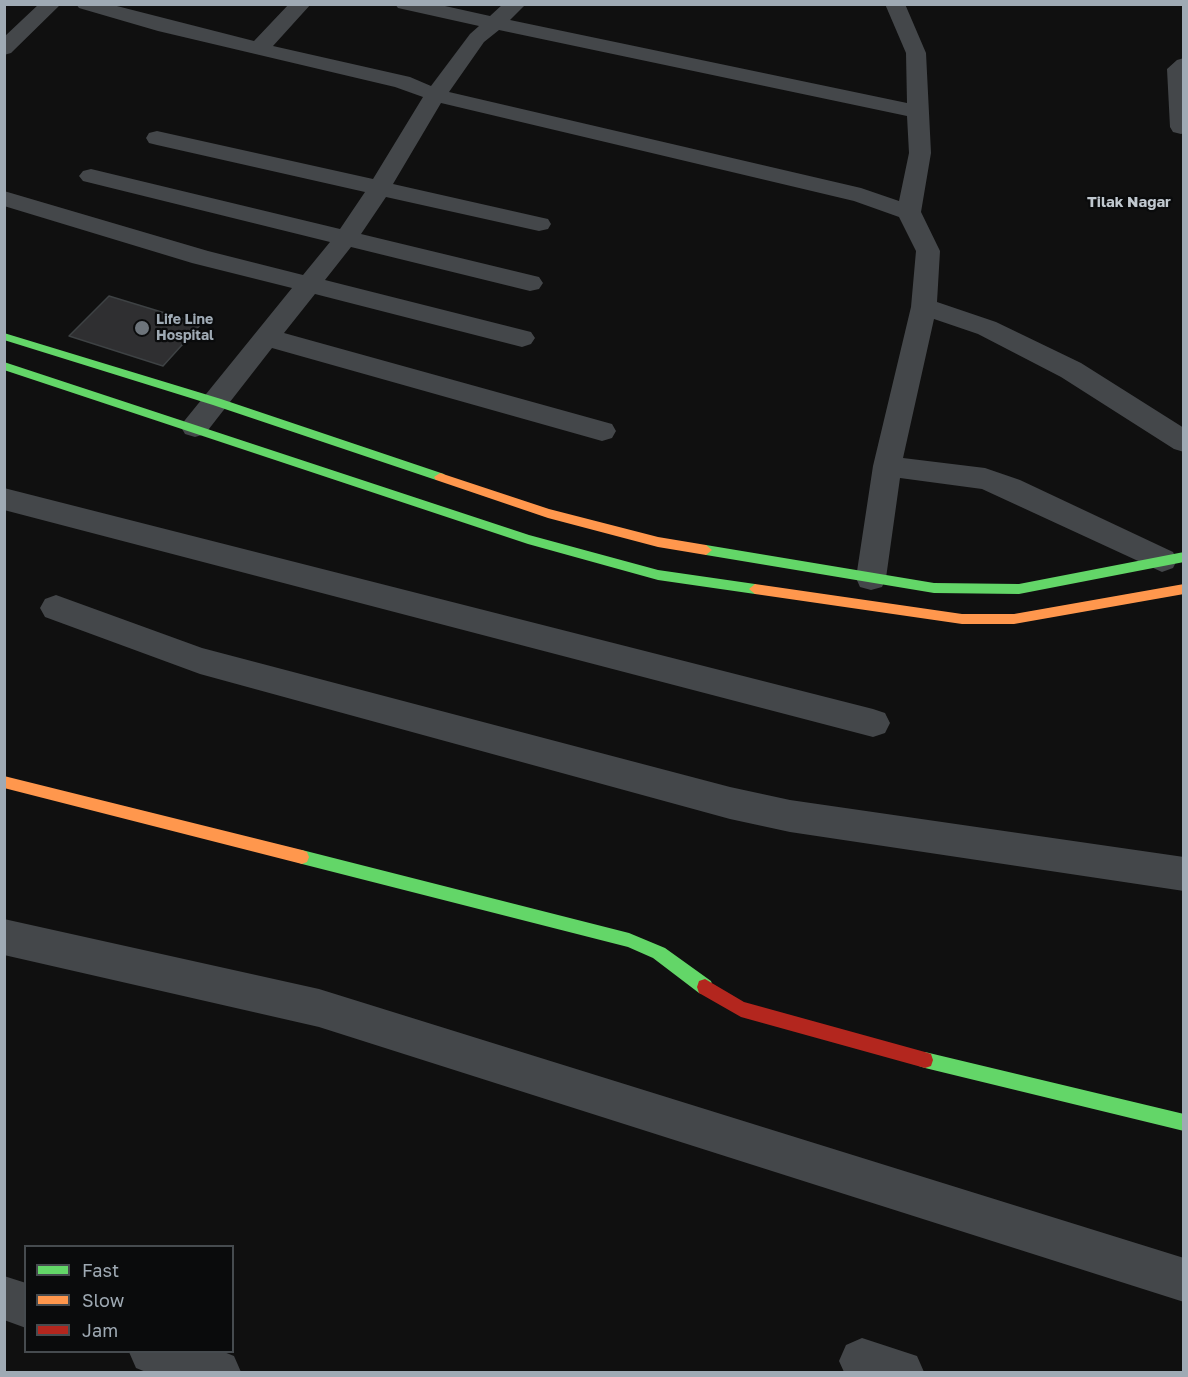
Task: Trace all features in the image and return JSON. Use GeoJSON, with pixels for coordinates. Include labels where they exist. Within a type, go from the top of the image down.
{"type":"FeatureCollection","features":[{"type":"Feature","properties":{"kind":"street"},"geometry":{"type":"LineString","coordinates":[[4,49],[51,4]]}},
{"type":"Feature","properties":{"kind":"street"},"geometry":{"type":"LineString","coordinates":[[86,4],[161,17],[258,48],[402,82],[436,95],[861,195],[909,212]]}},
{"type":"Feature","properties":{"kind":"street"},"geometry":{"type":"LineString","coordinates":[[258,48],[301,4]]}},
{"type":"Feature","properties":{"kind":"street"},"geometry":{"type":"LineString","coordinates":[[405,4],[918,112]]}},
{"type":"Feature","properties":{"kind":"street"},"geometry":{"type":"LineString","coordinates":[[195,427],[345,238],[379,189],[436,95],[477,38],[516,4]]}},
{"type":"Feature","properties":{"kind":"street"},"geometry":{"type":"LineString","coordinates":[[871,578],[887,466],[924,307],[928,251],[909,212],[920,153],[916,53],[895,4]]}},
{"type":"Feature","properties":{"kind":"street"},"geometry":{"type":"LineString","coordinates":[[1181,127],[1178,69],[1184,64]]}},
{"type":"Feature","properties":{"kind":"street"},"geometry":{"type":"LineString","coordinates":[[157,138],[540,224]]}},
{"type":"Feature","properties":{"kind":"street"},"geometry":{"type":"LineString","coordinates":[[91,176],[531,282]]}},
{"type":"Feature","properties":{"kind":"street"},"geometry":{"type":"LineString","coordinates":[[4,198],[201,257],[522,338]]}},
{"type":"Feature","properties":{"kind":"street"},"geometry":{"type":"LineString","coordinates":[[924,307],[987,328],[1071,370],[1184,442]]}},
{"type":"Feature","properties":{"kind":"street"},"geometry":{"type":"LineString","coordinates":[[4,336],[217,402],[548,513],[658,542],[934,588],[1019,589],[1173,559]]}},
{"type":"Feature","properties":{"kind":"street"},"geometry":{"type":"LineString","coordinates":[[265,337],[602,431]]}},
{"type":"Feature","properties":{"kind":"street"},"geometry":{"type":"LineString","coordinates":[[4,366],[195,427],[528,539],[658,575],[962,619],[1014,619],[1127,597],[1184,589]]}},
{"type":"Feature","properties":{"kind":"street"},"geometry":{"type":"LineString","coordinates":[[887,466],[985,479],[1011,488],[1173,559]]}},
{"type":"Feature","properties":{"kind":"street"},"geometry":{"type":"LineString","coordinates":[[4,499],[873,723]]}},
{"type":"Feature","properties":{"kind":"street"},"geometry":{"type":"LineString","coordinates":[[56,608],[200,661],[730,803],[790,816],[1184,874]]}},
{"type":"Feature","properties":{"kind":"street"},"geometry":{"type":"LineString","coordinates":[[4,782],[595,930],[629,940],[659,953],[715,995],[741,1009],[860,1044],[1184,1123]]}},
{"type":"Feature","properties":{"kind":"street"},"geometry":{"type":"LineString","coordinates":[[4,937],[319,1008],[1184,1280]]}},
{"type":"Feature","properties":{"kind":"street"},"geometry":{"type":"LineString","coordinates":[[4,1298],[24,1305]]}},
{"type":"Feature","properties":{"kind":"street"},"geometry":{"type":"LineString","coordinates":[[155,1353],[218,1372]]}},
{"type":"Feature","properties":{"kind":"building"},"geometry":{"type":"Polygon","coordinates":[[[109,296],[201,324],[163,366],[69,336],[109,296]]]}},
{"type":"Feature","properties":{"kind":"traffic: fast"},"geometry":{"type":"LineString","coordinates":[[4,336],[217,402],[440,477]]}},
{"type":"Feature","properties":{"kind":"traffic: fast"},"geometry":{"type":"LineString","coordinates":[[4,366],[528,539],[658,575],[755,589]]}},
{"type":"Feature","properties":{"kind":"traffic: fast"},"geometry":{"type":"LineString","coordinates":[[706,550],[934,588],[1019,589],[1184,557]]}},
{"type":"Feature","properties":{"kind":"traffic: fast"},"geometry":{"type":"LineString","coordinates":[[302,857],[629,940],[659,953],[705,987]]}},
{"type":"Feature","properties":{"kind":"traffic: fast"},"geometry":{"type":"LineString","coordinates":[[925,1060],[1184,1123]]}},
{"type":"Feature","properties":{"kind":"traffic: slow"},"geometry":{"type":"LineString","coordinates":[[440,477],[548,513],[658,542],[706,550]]}},
{"type":"Feature","properties":{"kind":"traffic: slow"},"geometry":{"type":"LineString","coordinates":[[755,589],[962,619],[1014,619],[1184,589]]}},
{"type":"Feature","properties":{"kind":"traffic: slow"},"geometry":{"type":"LineString","coordinates":[[4,782],[302,857]]}},
{"type":"Feature","properties":{"kind":"traffic: jam"},"geometry":{"type":"LineString","coordinates":[[705,987],[741,1009],[925,1060]]}},
{"type":"Feature","properties":{"kind":"place","name":"Life Line Hospital"},"geometry":{"type":"Point","coordinates":[142,328]}},
{"type":"Feature","properties":{"kind":"district","name":"Tilak Nagar"},"geometry":{"type":"Point","coordinates":[1129,202]}}]}
